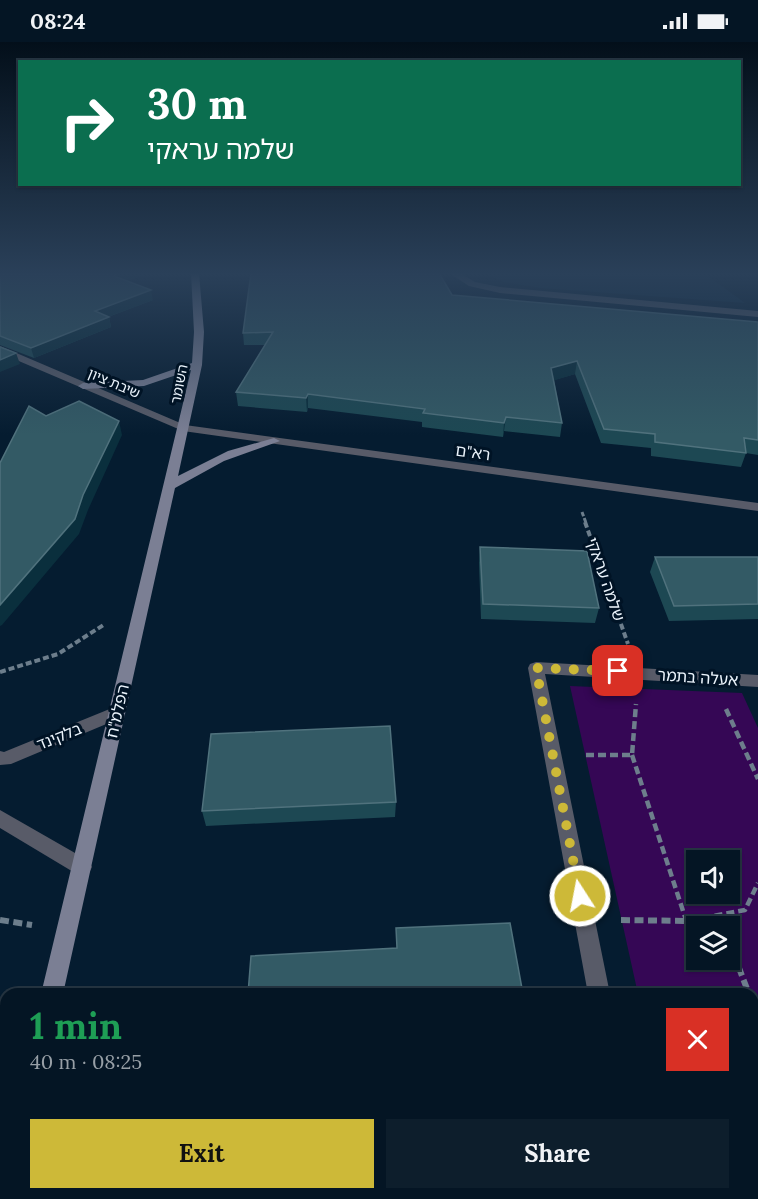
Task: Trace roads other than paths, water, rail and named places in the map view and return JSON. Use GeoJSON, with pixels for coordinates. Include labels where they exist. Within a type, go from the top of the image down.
{"type":"FeatureCollection","features":[{"type":"Feature","properties":{"kind":"street","name":"השומר"},"geometry":{"type":"LineString","coordinates":[[183,428],[197,365],[199,327]]}},
{"type":"Feature","properties":{"kind":"street","name":"שיבת ציון"},"geometry":{"type":"LineString","coordinates":[[0,349],[183,428]]}},
{"type":"Feature","properties":{"kind":"street"},"geometry":{"type":"LineString","coordinates":[[83,386],[144,383],[197,365]]}},
{"type":"Feature","properties":{"kind":"street","name":"רא\"ם"},"geometry":{"type":"LineString","coordinates":[[183,428],[758,507]]}},
{"type":"Feature","properties":{"kind":"street","name":"הפלמ\"ח"},"geometry":{"type":"LineString","coordinates":[[53,988],[183,428]]}},
{"type":"Feature","properties":{"kind":"street"},"geometry":{"type":"LineString","coordinates":[[170,486],[199,466],[234,451],[274,441]]}},
{"type":"Feature","properties":{"kind":"street","name":"אעלה בתמר"},"geometry":{"type":"LineString","coordinates":[[598,988],[536,668],[638,672],[758,681]]}},
{"type":"Feature","properties":{"kind":"street","name":"בלקינד"},"geometry":{"type":"LineString","coordinates":[[0,758],[5,759],[117,712]]}},
{"type":"Feature","properties":{"kind":"street"},"geometry":{"type":"LineString","coordinates":[[0,818],[82,867]]}}]}
